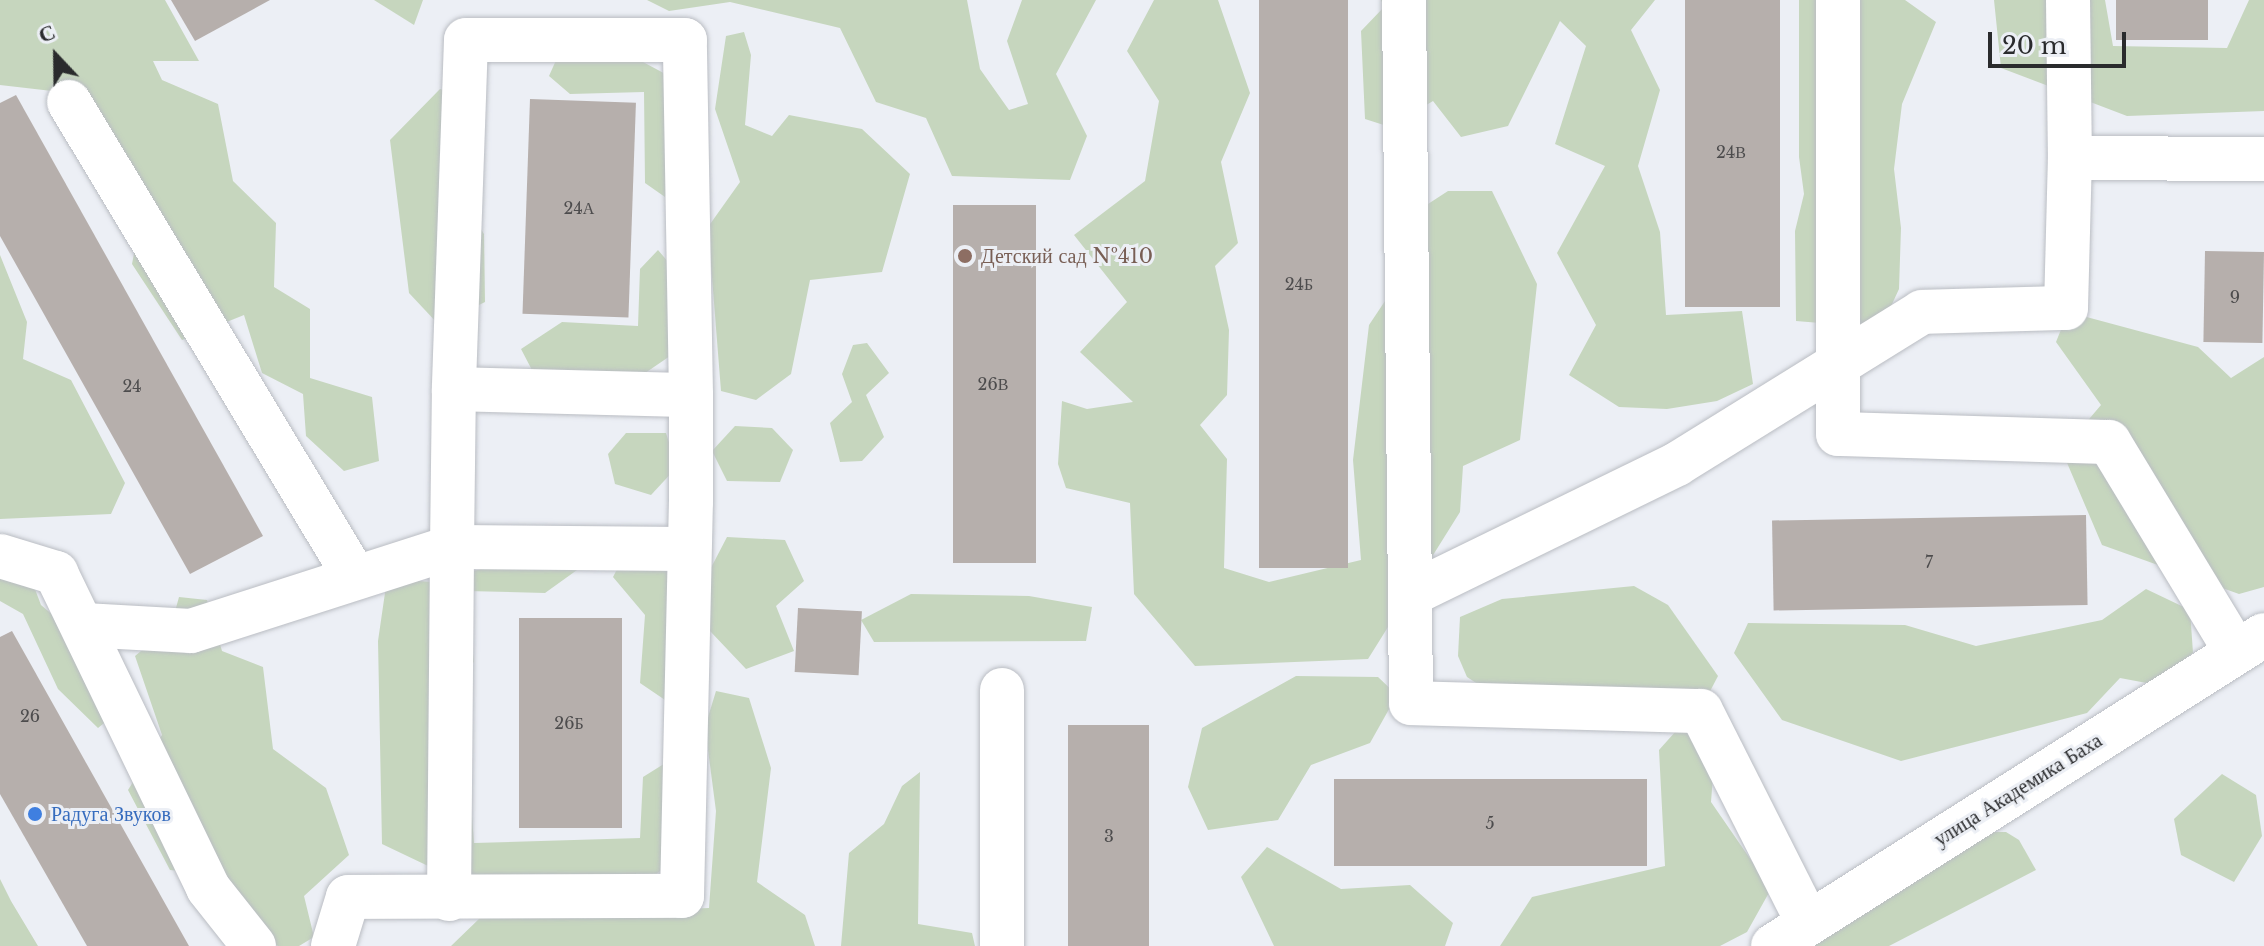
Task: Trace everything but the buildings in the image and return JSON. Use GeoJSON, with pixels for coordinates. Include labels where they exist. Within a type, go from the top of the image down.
{"type":"FeatureCollection","features":[{"type":"Feature","properties":{"kind":"street"},"geometry":{"type":"LineString","coordinates":[[1404,0],[1411,703],[1701,711],[1791,934]]}},
{"type":"Feature","properties":{"kind":"street"},"geometry":{"type":"LineString","coordinates":[[1838,0],[1841,365],[1838,434],[2109,442],[2250,644]]}},
{"type":"Feature","properties":{"kind":"street"},"geometry":{"type":"LineString","coordinates":[[1411,594],[1677,464],[1922,312],[2066,308],[2070,158],[2068,0]]}},
{"type":"Feature","properties":{"kind":"street"},"geometry":{"type":"LineString","coordinates":[[333,946],[348,897],[449,899],[682,896],[691,395],[685,40],[568,19],[466,40],[454,389],[449,899]]}},
{"type":"Feature","properties":{"kind":"street"},"geometry":{"type":"LineString","coordinates":[[69,102],[355,577]]}},
{"type":"Feature","properties":{"kind":"street"},"geometry":{"type":"LineString","coordinates":[[2070,158],[2264,159]]}},
{"type":"Feature","properties":{"kind":"street"},"geometry":{"type":"LineString","coordinates":[[454,389],[691,395]]}},
{"type":"Feature","properties":{"kind":"street"},"geometry":{"type":"LineString","coordinates":[[84,625],[191,631],[452,547],[689,549]]}},
{"type":"Feature","properties":{"kind":"street"},"geometry":{"type":"LineString","coordinates":[[0,556],[56,573],[84,625],[208,888],[254,946]]}},
{"type":"Feature","properties":{"kind":"street","name":"улица Академика Баха"},"geometry":{"type":"LineString","coordinates":[[1791,934],[2250,644]]}},
{"type":"Feature","properties":{"kind":"street"},"geometry":{"type":"LineString","coordinates":[[1002,690],[1002,946]]}},
{"type":"Feature","properties":{"kind":"green space"},"geometry":{"type":"Polygon","coordinates":[[[0,0],[165,0],[199,61],[153,61],[162,80],[218,104],[233,181],[276,223],[274,287],[310,309],[310,378],[372,397],[379,461],[344,471],[306,436],[303,394],[262,373],[244,315],[182,340],[132,264],[141,219],[52,91],[0,85],[0,0]]]}},
{"type":"Feature","properties":{"kind":"green space"},"geometry":{"type":"Polygon","coordinates":[[[374,0],[423,0],[414,25],[374,0]]]}},
{"type":"Feature","properties":{"kind":"green space"},"geometry":{"type":"Polygon","coordinates":[[[647,0],[967,0],[980,69],[1009,110],[1028,104],[1007,41],[1022,0],[1096,0],[1056,74],[1087,136],[1070,180],[952,176],[926,118],[876,102],[840,28],[730,2],[669,11],[647,0]]]}},
{"type":"Feature","properties":{"kind":"green space"},"geometry":{"type":"Polygon","coordinates":[[[1154,0],[1218,0],[1250,93],[1221,162],[1238,243],[1215,266],[1229,330],[1227,395],[1200,425],[1227,459],[1224,568],[1269,582],[1361,560],[1353,460],[1369,325],[1395,286],[1388,230],[1448,191],[1492,191],[1537,284],[1520,440],[1463,466],[1460,512],[1368,659],[1195,666],[1134,594],[1130,503],[1066,488],[1058,464],[1062,401],[1087,409],[1133,402],[1080,352],[1127,302],[1074,235],[1145,181],[1159,101],[1127,51],[1154,0]]]}},
{"type":"Feature","properties":{"kind":"green space"},"geometry":{"type":"Polygon","coordinates":[[[1381,0],[1655,0],[1631,30],[1660,90],[1638,166],[1660,232],[1666,315],[1742,311],[1753,384],[1717,401],[1667,409],[1619,407],[1569,375],[1596,325],[1557,253],[1605,166],[1555,144],[1586,46],[1560,21],[1508,126],[1461,137],[1433,101],[1390,127],[1365,119],[1361,31],[1384,7],[1381,0]]]}},
{"type":"Feature","properties":{"kind":"green space"},"geometry":{"type":"Polygon","coordinates":[[[1799,0],[1905,0],[1936,22],[1902,104],[1894,169],[1901,228],[1899,289],[1881,328],[1796,321],[1795,231],[1804,194],[1799,157],[1799,0]]]}},
{"type":"Feature","properties":{"kind":"green space"},"geometry":{"type":"Polygon","coordinates":[[[1994,0],[2105,0],[2113,46],[2227,48],[2249,0],[2264,0],[2264,111],[2127,116],[2001,68],[1994,0]]]}},
{"type":"Feature","properties":{"kind":"green space"},"geometry":{"type":"Polygon","coordinates":[[[744,32],[751,55],[745,125],[772,136],[789,115],[862,129],[910,174],[882,272],[810,280],[791,374],[756,400],[721,391],[708,227],[740,182],[715,109],[726,36],[744,32]]]}},
{"type":"Feature","properties":{"kind":"green space"},"geometry":{"type":"Polygon","coordinates":[[[630,55],[671,77],[678,165],[665,197],[645,183],[644,92],[570,94],[549,76],[557,58],[630,55]]]}},
{"type":"Feature","properties":{"kind":"green space"},"geometry":{"type":"Polygon","coordinates":[[[440,89],[476,99],[455,188],[484,234],[485,302],[439,325],[409,293],[390,140],[440,89]]]}},
{"type":"Feature","properties":{"kind":"green space"},"geometry":{"type":"Polygon","coordinates":[[[658,250],[681,277],[673,354],[629,384],[533,372],[521,349],[562,322],[638,326],[640,269],[658,250]]]}},
{"type":"Feature","properties":{"kind":"green space"},"geometry":{"type":"Polygon","coordinates":[[[0,255],[27,322],[23,359],[71,380],[125,483],[111,514],[0,519],[0,255]]]}},
{"type":"Feature","properties":{"kind":"green space"},"geometry":{"type":"Polygon","coordinates":[[[2068,312],[2198,347],[2231,378],[2264,357],[2264,587],[2239,594],[2102,545],[2062,451],[2101,405],[2056,342],[2068,312]]]}},
{"type":"Feature","properties":{"kind":"green space"},"geometry":{"type":"Polygon","coordinates":[[[867,343],[889,373],[866,395],[884,437],[862,461],[840,462],[830,423],[852,402],[842,374],[853,345],[867,343]]]}},
{"type":"Feature","properties":{"kind":"green space"},"geometry":{"type":"Polygon","coordinates":[[[735,426],[772,428],[793,450],[780,482],[727,481],[712,451],[735,426]]]}},
{"type":"Feature","properties":{"kind":"green space"},"geometry":{"type":"Polygon","coordinates":[[[626,433],[666,433],[677,467],[651,495],[615,484],[608,454],[626,433]]]}},
{"type":"Feature","properties":{"kind":"green space"},"geometry":{"type":"Polygon","coordinates":[[[635,534],[702,585],[727,537],[785,540],[804,581],[776,606],[794,651],[746,669],[710,631],[668,702],[640,683],[645,615],[613,577],[635,534]]]}},
{"type":"Feature","properties":{"kind":"green space"},"geometry":{"type":"Polygon","coordinates":[[[0,555],[27,568],[41,605],[74,633],[114,715],[98,728],[58,689],[23,614],[0,601],[0,555]]]}},
{"type":"Feature","properties":{"kind":"green space"},"geometry":{"type":"Polygon","coordinates":[[[584,565],[545,593],[466,591],[474,662],[435,697],[469,776],[474,843],[640,838],[643,777],[667,762],[675,860],[640,886],[468,885],[382,844],[378,641],[387,579],[433,582],[481,569],[584,565]]]}},
{"type":"Feature","properties":{"kind":"green space"},"geometry":{"type":"Polygon","coordinates":[[[1634,586],[1668,605],[1718,676],[1707,697],[1487,690],[1467,677],[1458,656],[1460,617],[1502,599],[1634,586]]]}},
{"type":"Feature","properties":{"kind":"green space"},"geometry":{"type":"Polygon","coordinates":[[[2146,589],[2190,610],[2193,653],[2152,684],[2120,678],[2087,713],[1901,761],[1782,720],[1734,653],[1748,623],[1905,625],[1976,646],[2102,620],[2146,589]]]}},
{"type":"Feature","properties":{"kind":"green space"},"geometry":{"type":"Polygon","coordinates":[[[911,594],[1029,596],[1092,607],[1086,641],[874,642],[861,620],[911,594]]]}},
{"type":"Feature","properties":{"kind":"green space"},"geometry":{"type":"Polygon","coordinates":[[[179,597],[207,600],[222,651],[263,667],[273,749],[326,788],[349,855],[304,896],[314,937],[299,946],[278,946],[236,918],[212,874],[170,870],[128,790],[162,735],[135,656],[171,626],[179,597]]]}},
{"type":"Feature","properties":{"kind":"green space"},"geometry":{"type":"Polygon","coordinates":[[[1296,676],[1378,677],[1397,695],[1370,743],[1311,765],[1278,820],[1208,830],[1188,787],[1202,728],[1296,676]]]}},
{"type":"Feature","properties":{"kind":"green space"},"geometry":{"type":"Polygon","coordinates":[[[716,691],[749,698],[771,768],[757,882],[805,915],[815,946],[451,946],[481,917],[709,908],[716,811],[705,727],[716,691]]]}},
{"type":"Feature","properties":{"kind":"green space"},"geometry":{"type":"Polygon","coordinates":[[[1684,722],[1715,750],[1711,802],[1771,889],[1747,932],[1720,946],[1500,946],[1532,897],[1665,866],[1659,750],[1684,722]]]}},
{"type":"Feature","properties":{"kind":"green space"},"geometry":{"type":"Polygon","coordinates":[[[920,772],[918,924],[972,933],[975,946],[841,946],[849,853],[884,824],[902,786],[920,772]]]}},
{"type":"Feature","properties":{"kind":"green space"},"geometry":{"type":"Polygon","coordinates":[[[2222,774],[2256,795],[2262,836],[2234,882],[2181,855],[2174,819],[2222,774]]]}},
{"type":"Feature","properties":{"kind":"green space"},"geometry":{"type":"Polygon","coordinates":[[[1992,832],[2006,832],[2019,840],[2036,870],[1889,946],[1812,946],[1992,832]]]}},
{"type":"Feature","properties":{"kind":"green space"},"geometry":{"type":"Polygon","coordinates":[[[1267,847],[1341,889],[1410,885],[1453,923],[1445,946],[1274,946],[1241,877],[1267,847]]]}},
{"type":"Feature","properties":{"kind":"green space"},"geometry":{"type":"Polygon","coordinates":[[[0,879],[11,901],[38,946],[0,946],[0,879]]]}},
{"type":"Feature","properties":{"kind":"place","name":"Детский сад №410"},"geometry":{"type":"Point","coordinates":[965,256]}},
{"type":"Feature","properties":{"kind":"place","name":"Радуга Звуков"},"geometry":{"type":"Point","coordinates":[35,814]}}]}
